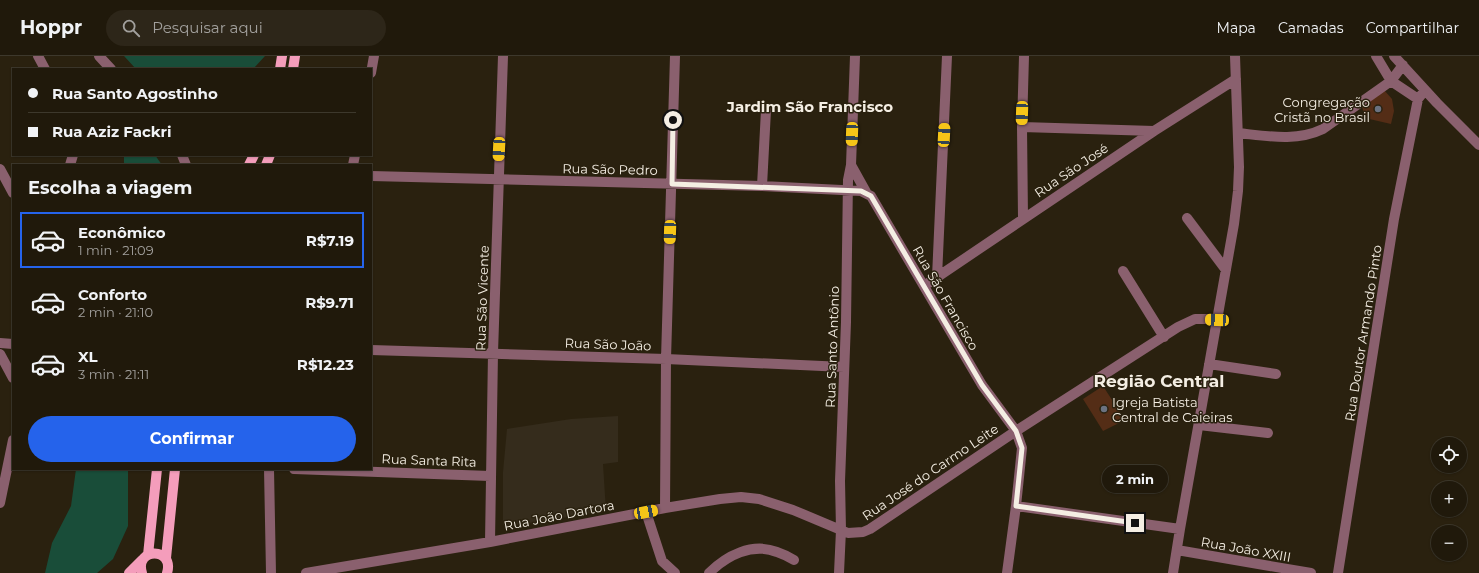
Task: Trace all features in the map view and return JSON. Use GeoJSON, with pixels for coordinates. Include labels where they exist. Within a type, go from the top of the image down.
{"type":"FeatureCollection","features":[{"type":"Feature","properties":{"kind":"main road"},"geometry":{"type":"LineString","coordinates":[[280,68],[282,56]]}},
{"type":"Feature","properties":{"kind":"main road"},"geometry":{"type":"LineString","coordinates":[[293,68],[295,56]]}},
{"type":"Feature","properties":{"kind":"main road"},"geometry":{"type":"LineString","coordinates":[[142,573],[141,564],[146,556],[157,470]]}},
{"type":"Feature","properties":{"kind":"main road"},"geometry":{"type":"LineString","coordinates":[[168,573],[168,563],[166,558],[175,470]]}},
{"type":"Feature","properties":{"kind":"main road"},"geometry":{"type":"LineString","coordinates":[[129,573],[146,556],[158,553],[166,558]]}},
{"type":"Feature","properties":{"kind":"street"},"geometry":{"type":"LineString","coordinates":[[38,56],[44,68]]}},
{"type":"Feature","properties":{"kind":"street"},"geometry":{"type":"LineString","coordinates":[[99,56],[109,68]]}},
{"type":"Feature","properties":{"kind":"street"},"geometry":{"type":"LineString","coordinates":[[372,68],[374,56]]}},
{"type":"Feature","properties":{"kind":"street","name":"Rua São Vicente"},"geometry":{"type":"LineString","coordinates":[[490,542],[493,353],[498,180],[504,56]]}},
{"type":"Feature","properties":{"kind":"street"},"geometry":{"type":"LineString","coordinates":[[665,508],[666,359],[675,56]]}},
{"type":"Feature","properties":{"kind":"street","name":"Rua Santo Antônio"},"geometry":{"type":"LineString","coordinates":[[841,530],[840,481],[849,190],[848,180],[851,165],[855,56]]}},
{"type":"Feature","properties":{"kind":"street"},"geometry":{"type":"LineString","coordinates":[[937,277],[947,56]]}},
{"type":"Feature","properties":{"kind":"street"},"geometry":{"type":"LineString","coordinates":[[1023,218],[1022,127],[1024,56]]}},
{"type":"Feature","properties":{"kind":"street"},"geometry":{"type":"LineString","coordinates":[[1174,573],[1180,529],[1226,270],[1238,191],[1238,133],[1235,56]]}},
{"type":"Feature","properties":{"kind":"street"},"geometry":{"type":"LineString","coordinates":[[1376,56],[1391,81],[1418,99],[1425,89]]}},
{"type":"Feature","properties":{"kind":"street"},"geometry":{"type":"LineString","coordinates":[[1394,56],[1478,143]]}},
{"type":"Feature","properties":{"kind":"street"},"geometry":{"type":"LineString","coordinates":[[1238,133],[1288,138],[1312,135],[1323,129],[1391,81],[1403,65]]}},
{"type":"Feature","properties":{"kind":"street","name":"Rua São José"},"geometry":{"type":"LineString","coordinates":[[924,286],[1154,131],[1236,79]]}},
{"type":"Feature","properties":{"kind":"street","name":"Rua Doutor Armando Pinto"},"geometry":{"type":"LineString","coordinates":[[1338,573],[1394,219],[1418,99]]}},
{"type":"Feature","properties":{"kind":"street"},"geometry":{"type":"LineString","coordinates":[[762,186],[766,110]]}},
{"type":"Feature","properties":{"kind":"street"},"geometry":{"type":"LineString","coordinates":[[1022,127],[1154,131]]}},
{"type":"Feature","properties":{"kind":"street"},"geometry":{"type":"LineString","coordinates":[[851,165],[866,192]]}},
{"type":"Feature","properties":{"kind":"street"},"geometry":{"type":"LineString","coordinates":[[0,169],[12,191]]}},
{"type":"Feature","properties":{"kind":"street","name":"Rua São Pedro"},"geometry":{"type":"LineString","coordinates":[[372,176],[762,186],[849,190]]}},
{"type":"Feature","properties":{"kind":"street"},"geometry":{"type":"LineString","coordinates":[[849,190],[866,192]]}},
{"type":"Feature","properties":{"kind":"street","name":"Rua São Francisco"},"geometry":{"type":"LineString","coordinates":[[866,192],[871,196],[982,385],[1016,431],[1022,448],[1007,573]]}},
{"type":"Feature","properties":{"kind":"street"},"geometry":{"type":"LineString","coordinates":[[1186,218],[1226,270]]}},
{"type":"Feature","properties":{"kind":"street"},"geometry":{"type":"LineString","coordinates":[[1124,271],[1164,337]]}},
{"type":"Feature","properties":{"kind":"street","name":"Rua José do Carmo Leite"},"geometry":{"type":"LineString","coordinates":[[841,530],[856,534],[870,530],[1016,431],[1178,327],[1195,319],[1217,320]]}},
{"type":"Feature","properties":{"kind":"street"},"geometry":{"type":"LineString","coordinates":[[0,343],[12,344]]}},
{"type":"Feature","properties":{"kind":"street","name":"Rua São João"},"geometry":{"type":"LineString","coordinates":[[372,350],[666,359],[844,367]]}},
{"type":"Feature","properties":{"kind":"street"},"geometry":{"type":"LineString","coordinates":[[0,354],[12,376]]}},
{"type":"Feature","properties":{"kind":"street"},"geometry":{"type":"LineString","coordinates":[[1209,364],[1276,374]]}},
{"type":"Feature","properties":{"kind":"street"},"geometry":{"type":"LineString","coordinates":[[1198,424],[1268,433]]}},
{"type":"Feature","properties":{"kind":"street"},"geometry":{"type":"LineString","coordinates":[[0,503],[12,445]]}},
{"type":"Feature","properties":{"kind":"street"},"geometry":{"type":"LineString","coordinates":[[269,470],[270,573]]}},
{"type":"Feature","properties":{"kind":"street","name":"Rua Santa Rita"},"geometry":{"type":"LineString","coordinates":[[322,470],[490,476]]}},
{"type":"Feature","properties":{"kind":"street","name":"Rua João Dartora"},"geometry":{"type":"LineString","coordinates":[[306,573],[490,542],[665,508],[742,497],[759,499],[793,510],[841,530]]}},
{"type":"Feature","properties":{"kind":"street"},"geometry":{"type":"LineString","coordinates":[[1016,506],[1180,529]]}},
{"type":"Feature","properties":{"kind":"street"},"geometry":{"type":"LineString","coordinates":[[646,512],[662,561],[675,573]]}},
{"type":"Feature","properties":{"kind":"street"},"geometry":{"type":"LineString","coordinates":[[839,573],[841,530]]}},
{"type":"Feature","properties":{"kind":"street"},"geometry":{"type":"LineString","coordinates":[[709,573],[721,562],[749,549],[777,551],[794,560]]}},
{"type":"Feature","properties":{"kind":"street","name":"Rua João XXIII"},"geometry":{"type":"LineString","coordinates":[[1177,550],[1311,573]]}},
{"type":"Feature","properties":{"kind":"shaded area"},"geometry":{"type":"Polygon","coordinates":[[[618,416],[618,462],[603,464],[606,511],[510,526],[503,525],[503,472],[507,429],[571,419],[618,416]]]}},
{"type":"Feature","properties":{"kind":"green space"},"geometry":{"type":"Polygon","coordinates":[[[124,56],[265,56],[254,68],[135,68],[124,56]]]}},
{"type":"Feature","properties":{"kind":"green space"},"geometry":{"type":"Polygon","coordinates":[[[124,156],[156,156],[161,164],[124,164],[124,156]]]}},
{"type":"Feature","properties":{"kind":"green space"},"geometry":{"type":"Polygon","coordinates":[[[76,470],[128,470],[128,526],[113,559],[97,573],[45,573],[52,543],[71,506],[76,470]]]}},
{"type":"Feature","properties":{"kind":"building","name":"Congregação Cristã no Brasil"},"geometry":{"type":"Polygon","coordinates":[[[1384,90],[1392,99],[1394,111],[1391,124],[1365,118],[1362,106],[1384,90]]]}},
{"type":"Feature","properties":{"kind":"building","name":"Igreja Batista Central de Caieiras"},"geometry":{"type":"Polygon","coordinates":[[[1103,386],[1125,420],[1103,431],[1083,399],[1103,386]]]}},
{"type":"Feature","properties":{"kind":"place","name":"Congregação Cristã no Brasil"},"geometry":{"type":"Point","coordinates":[1378,109]}},
{"type":"Feature","properties":{"kind":"place","name":"Igreja Batista Central de Caieiras"},"geometry":{"type":"Point","coordinates":[1104,409]}},
{"type":"Feature","properties":{"kind":"district","name":"Jardim São Francisco"},"geometry":{"type":"Point","coordinates":[810,106]}},
{"type":"Feature","properties":{"kind":"district","name":"Região Central"},"geometry":{"type":"Point","coordinates":[1159,381]}},
{"type":"Feature","properties":{"kind":"route"},"geometry":{"type":"LineString","coordinates":[[673,120],[672,184],[762,186],[861,191],[866,192],[871,196],[982,385],[1016,431],[1022,448],[1016,506],[1135,523]]}}]}
